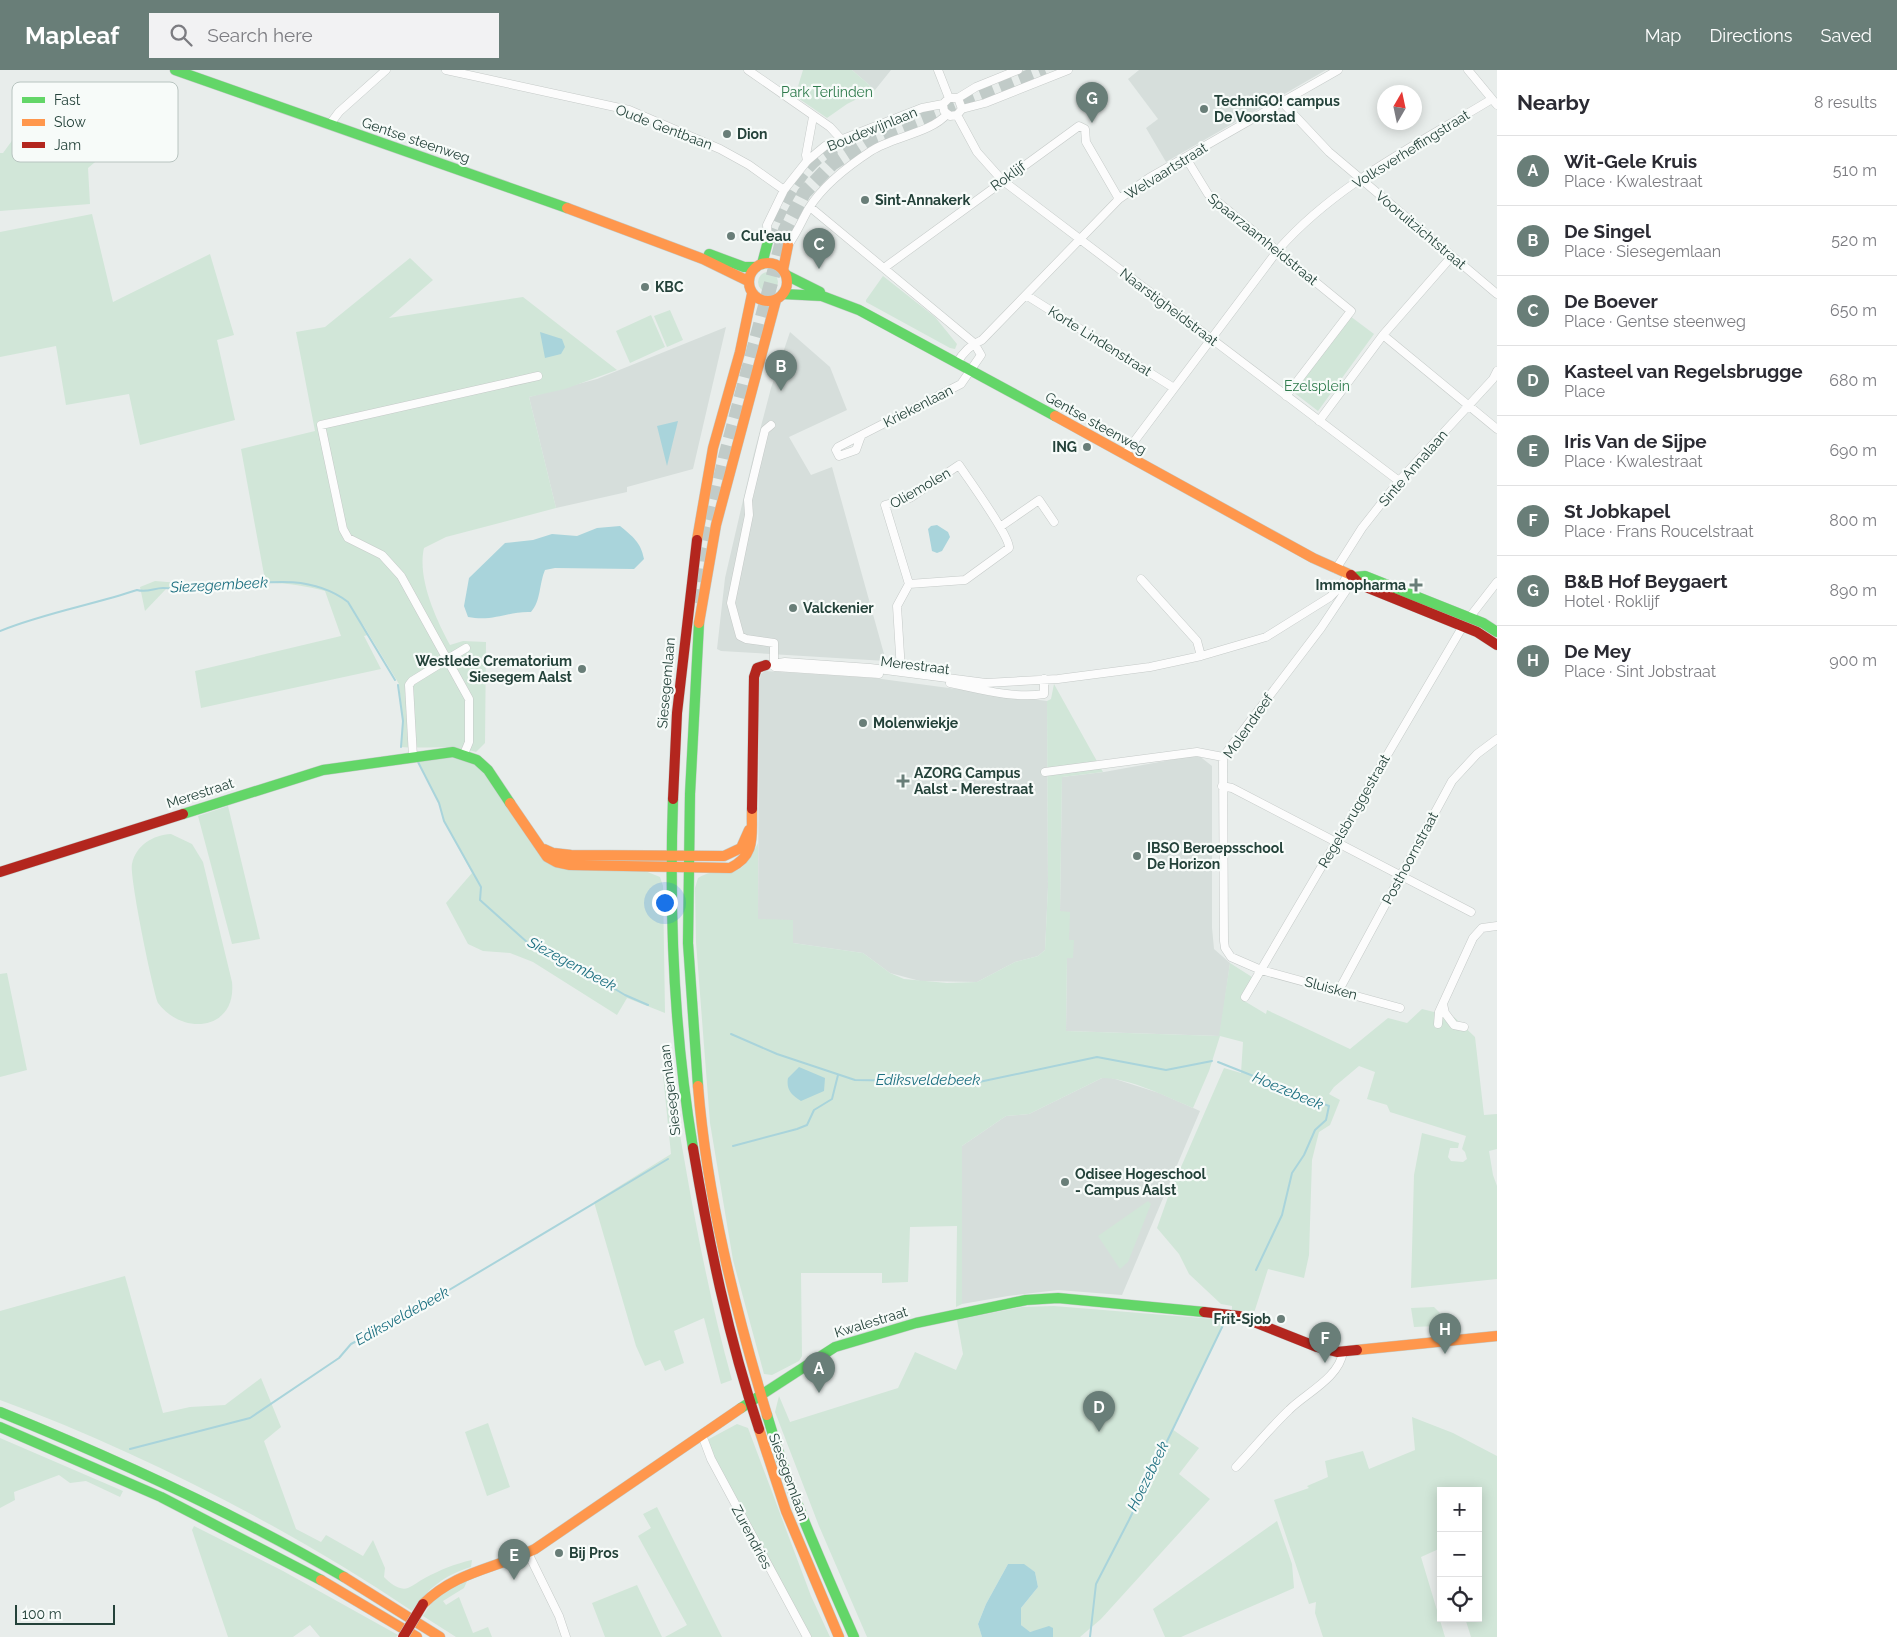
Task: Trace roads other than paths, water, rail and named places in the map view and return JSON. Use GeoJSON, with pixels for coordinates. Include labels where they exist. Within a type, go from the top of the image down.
{"type":"FeatureCollection","features":[{"type":"Feature","properties":{"kind":"main road","name":"Gentse steenweg"},"geometry":{"type":"LineString","coordinates":[[175,70],[648,237],[710,262],[748,281]]}},
{"type":"Feature","properties":{"kind":"main road","name":"Gentse steenweg"},"geometry":{"type":"LineString","coordinates":[[648,237],[661,237],[744,267],[759,266]]}},
{"type":"Feature","properties":{"kind":"main road"},"geometry":{"type":"LineString","coordinates":[[768,241],[759,266],[748,281],[752,294],[766,302],[780,297],[787,287],[784,273],[788,245]]}},
{"type":"Feature","properties":{"kind":"main road"},"geometry":{"type":"LineString","coordinates":[[759,266],[773,264],[784,273]]}},
{"type":"Feature","properties":{"kind":"main road","name":"Gentse steenweg"},"geometry":{"type":"LineString","coordinates":[[784,273],[820,292],[822,295]]}},
{"type":"Feature","properties":{"kind":"main road","name":"Gentse steenweg"},"geometry":{"type":"LineString","coordinates":[[780,297],[795,292],[822,295],[883,321],[1124,455],[1352,576],[1361,584],[1497,632]]}},
{"type":"Feature","properties":{"kind":"main road","name":"Siesegemlaan"},"geometry":{"type":"LineString","coordinates":[[752,294],[713,448],[691,579],[680,683],[672,788],[670,868],[675,999],[689,1134],[711,1258],[749,1403],[764,1450],[792,1528],[839,1637]]}},
{"type":"Feature","properties":{"kind":"main road","name":"Siesegemlaan"},"geometry":{"type":"LineString","coordinates":[[780,297],[716,525],[697,631],[693,692],[688,855],[688,943],[702,1135],[726,1260],[760,1395],[778,1449],[822,1567],[854,1637]]}},
{"type":"Feature","properties":{"kind":"main road","name":"Gentse steenweg"},"geometry":{"type":"LineString","coordinates":[[1466,622],[1497,645]]}},
{"type":"Feature","properties":{"kind":"main road"},"geometry":{"type":"LineString","coordinates":[[464,754],[477,760],[488,770],[534,840],[548,857],[563,864],[730,868],[742,862],[751,847],[754,677],[757,668],[772,665]]}},
{"type":"Feature","properties":{"kind":"main road","name":"Merestraat"},"geometry":{"type":"LineString","coordinates":[[0,872],[323,770],[453,752],[464,754]]}},
{"type":"Feature","properties":{"kind":"main road"},"geometry":{"type":"LineString","coordinates":[[534,840],[553,853],[571,855],[724,856],[741,848],[752,821]]}},
{"type":"Feature","properties":{"kind":"main road","name":"Kwalestraat"},"geometry":{"type":"LineString","coordinates":[[403,1637],[423,1604],[435,1590],[451,1580],[473,1571],[504,1564],[528,1553],[760,1395],[835,1347],[916,1323],[1026,1300],[1085,1299],[1239,1316],[1324,1349],[1343,1352],[1497,1336]]}},
{"type":"Feature","properties":{"kind":"main road"},"geometry":{"type":"LineString","coordinates":[[0,1412],[140,1472],[256,1528],[329,1569],[440,1637]]}},
{"type":"Feature","properties":{"kind":"main road"},"geometry":{"type":"LineString","coordinates":[[0,1427],[136,1484],[249,1540],[417,1637]]}},
{"type":"Feature","properties":{"kind":"street"},"geometry":{"type":"LineString","coordinates":[[330,124],[339,112],[386,70]]}},
{"type":"Feature","properties":{"kind":"street","name":"Oude Gentbaan"},"geometry":{"type":"LineString","coordinates":[[446,70],[629,110],[720,149],[749,165],[784,190]]}},
{"type":"Feature","properties":{"kind":"street"},"geometry":{"type":"LineString","coordinates":[[748,70],[830,127],[840,139]]}},
{"type":"Feature","properties":{"kind":"street"},"geometry":{"type":"LineString","coordinates":[[938,70],[946,101],[947,114],[960,112],[985,103],[1068,70]]}},
{"type":"Feature","properties":{"kind":"street","name":"Boudewijnlaan"},"geometry":{"type":"LineString","coordinates":[[768,241],[767,225],[784,190],[807,161],[825,146],[922,108],[958,98],[976,87],[1018,70]]}},
{"type":"Feature","properties":{"kind":"street","name":"Welvaartstraat"},"geometry":{"type":"LineString","coordinates":[[956,363],[974,343],[982,340],[1120,199],[1149,178],[1338,70]]}},
{"type":"Feature","properties":{"kind":"street"},"geometry":{"type":"LineString","coordinates":[[1468,70],[1495,102]]}},
{"type":"Feature","properties":{"kind":"street"},"geometry":{"type":"LineString","coordinates":[[958,98],[960,112]]}},
{"type":"Feature","properties":{"kind":"street","name":"Vooruitzichtstraat"},"geometry":{"type":"LineString","coordinates":[[1282,102],[1329,152],[1497,294]]}},
{"type":"Feature","properties":{"kind":"street","name":"Volksverheffingstraat"},"geometry":{"type":"LineString","coordinates":[[1124,455],[1292,234],[1360,179],[1495,102]]}},
{"type":"Feature","properties":{"kind":"street","name":"Naarstigheidstraat"},"geometry":{"type":"LineString","coordinates":[[960,112],[977,152],[1002,180],[1399,481]]}},
{"type":"Feature","properties":{"kind":"street","name":"Boudewijnlaan"},"geometry":{"type":"LineString","coordinates":[[788,245],[810,207],[835,178],[871,151],[934,124],[947,114]]}},
{"type":"Feature","properties":{"kind":"street"},"geometry":{"type":"LineString","coordinates":[[807,161],[806,155],[813,117]]}},
{"type":"Feature","properties":{"kind":"street","name":"Roklijf"},"geometry":{"type":"LineString","coordinates":[[884,268],[1075,127],[1079,126],[1085,129],[1086,142],[1120,199]]}},
{"type":"Feature","properties":{"kind":"street","name":"Spaarzaamheidstraat"},"geometry":{"type":"LineString","coordinates":[[1186,158],[1208,194],[1351,311],[1286,396]]}},
{"type":"Feature","properties":{"kind":"street"},"geometry":{"type":"LineString","coordinates":[[810,207],[974,343],[981,355],[971,371]]}},
{"type":"Feature","properties":{"kind":"street"},"geometry":{"type":"LineString","coordinates":[[1319,420],[1384,336],[1452,256]]}},
{"type":"Feature","properties":{"kind":"street","name":"Korte Lindenstraat"},"geometry":{"type":"LineString","coordinates":[[1026,295],[1174,388]]}},
{"type":"Feature","properties":{"kind":"street"},"geometry":{"type":"LineString","coordinates":[[1384,336],[1497,429]]}},
{"type":"Feature","properties":{"kind":"street","name":"Kriekenlaan"},"geometry":{"type":"LineString","coordinates":[[861,436],[961,384],[971,371]]}},
{"type":"Feature","properties":{"kind":"street","name":"Sinte Annalaan"},"geometry":{"type":"LineString","coordinates":[[1336,569],[1362,528],[1399,481],[1493,379],[1497,371]]}},
{"type":"Feature","properties":{"kind":"street"},"geometry":{"type":"LineString","coordinates":[[464,754],[469,742],[469,700],[401,576],[382,555],[348,538],[343,529],[321,425],[538,376]]}},
{"type":"Feature","properties":{"kind":"street"},"geometry":{"type":"LineString","coordinates":[[772,425],[765,430],[748,500],[749,515],[731,603],[740,636],[746,639],[774,644],[772,665]]}},
{"type":"Feature","properties":{"kind":"street","name":"Oliemolen"},"geometry":{"type":"LineString","coordinates":[[959,465],[1000,527],[1008,542],[1008,549],[965,580],[909,584],[885,505],[910,498],[959,465]]}},
{"type":"Feature","properties":{"kind":"street"},"geometry":{"type":"LineString","coordinates":[[1000,527],[1039,500],[1054,522]]}},
{"type":"Feature","properties":{"kind":"street","name":"Merestraat"},"geometry":{"type":"LineString","coordinates":[[772,665],[785,662],[838,666],[901,672],[986,684],[1044,680],[1150,667],[1201,656],[1266,637],[1318,605],[1352,576]]}},
{"type":"Feature","properties":{"kind":"street","name":"Molendreef"},"geometry":{"type":"LineString","coordinates":[[1261,970],[1231,957],[1226,948],[1223,757],[1329,614],[1352,576]]}},
{"type":"Feature","properties":{"kind":"street"},"geometry":{"type":"LineString","coordinates":[[1141,579],[1197,641],[1201,656]]}},
{"type":"Feature","properties":{"kind":"street","name":"Regelsbruggestraat"},"geometry":{"type":"LineString","coordinates":[[1245,997],[1466,622],[1497,582]]}},
{"type":"Feature","properties":{"kind":"street"},"geometry":{"type":"LineString","coordinates":[[901,672],[897,606],[909,584]]}},
{"type":"Feature","properties":{"kind":"street"},"geometry":{"type":"LineString","coordinates":[[1318,605],[1329,614]]}},
{"type":"Feature","properties":{"kind":"street"},"geometry":{"type":"LineString","coordinates":[[446,660],[466,648]]}},
{"type":"Feature","properties":{"kind":"street"},"geometry":{"type":"LineString","coordinates":[[413,757],[409,685],[438,664]]}},
{"type":"Feature","properties":{"kind":"street","name":"Merestraat"},"geometry":{"type":"LineString","coordinates":[[772,665],[875,673],[1034,696],[1044,694],[1044,680]]}},
{"type":"Feature","properties":{"kind":"street","name":"Posthoornstraat"},"geometry":{"type":"LineString","coordinates":[[1339,990],[1452,781],[1477,754],[1497,738]]}},
{"type":"Feature","properties":{"kind":"street"},"geometry":{"type":"LineString","coordinates":[[1045,772],[1197,752],[1223,757]]}},
{"type":"Feature","properties":{"kind":"street"},"geometry":{"type":"LineString","coordinates":[[1222,786],[1232,788],[1471,912]]}},
{"type":"Feature","properties":{"kind":"street"},"geometry":{"type":"LineString","coordinates":[[1438,1024],[1439,1012],[1443,1002],[1478,932],[1487,926],[1497,926]]}},
{"type":"Feature","properties":{"kind":"street","name":"Sluisken"},"geometry":{"type":"LineString","coordinates":[[1261,970],[1400,1008]]}},
{"type":"Feature","properties":{"kind":"street"},"geometry":{"type":"LineString","coordinates":[[1443,1002],[1444,1009],[1454,1025],[1464,1027]]}},
{"type":"Feature","properties":{"kind":"street"},"geometry":{"type":"LineString","coordinates":[[1236,1467],[1289,1409],[1327,1378],[1340,1364],[1343,1352]]}},
{"type":"Feature","properties":{"kind":"street","name":"Zurendries"},"geometry":{"type":"LineString","coordinates":[[702,1435],[711,1459],[807,1637]]}},
{"type":"Feature","properties":{"kind":"street"},"geometry":{"type":"LineString","coordinates":[[528,1553],[559,1616],[566,1637]]}},
{"type":"Feature","properties":{"kind":"water"},"geometry":{"type":"Polygon","coordinates":[[[540,332],[562,339],[565,347],[561,354],[545,358],[540,332]]]}},
{"type":"Feature","properties":{"kind":"water"},"geometry":{"type":"Polygon","coordinates":[[[678,421],[667,466],[657,426],[678,421]]]}},
{"type":"Feature","properties":{"kind":"water"},"geometry":{"type":"Polygon","coordinates":[[[937,525],[948,532],[950,537],[942,551],[937,553],[932,551],[928,529],[931,526],[937,525]]]}},
{"type":"Feature","properties":{"kind":"water"},"geometry":{"type":"Polygon","coordinates":[[[620,526],[635,540],[643,553],[644,559],[634,569],[555,568],[545,570],[537,603],[531,612],[486,618],[468,617],[464,606],[469,578],[505,543],[533,540],[552,534],[577,536],[597,528],[620,526]]]}},
{"type":"Feature","properties":{"kind":"water"},"geometry":{"type":"Polygon","coordinates":[[[799,1067],[825,1078],[824,1091],[801,1101],[794,1096],[789,1089],[788,1078],[799,1067]]]}},
{"type":"Feature","properties":{"kind":"water"},"geometry":{"type":"Polygon","coordinates":[[[1008,1564],[1024,1564],[1035,1572],[1038,1587],[1021,1608],[1021,1625],[1030,1632],[1049,1626],[1053,1628],[1053,1637],[982,1637],[978,1624],[986,1604],[1008,1564]]]}},
{"type":"Feature","properties":{"kind":"waterway","name":"Siezegembeek"},"geometry":{"type":"LineString","coordinates":[[0,631],[34,619],[137,590],[210,588],[251,583],[292,582],[330,591],[348,602],[395,680]]}},
{"type":"Feature","properties":{"kind":"waterway","name":"Siezegembeek"},"geometry":{"type":"LineString","coordinates":[[398,685],[403,721],[401,747]]}},
{"type":"Feature","properties":{"kind":"waterway","name":"Siezegembeek"},"geometry":{"type":"LineString","coordinates":[[418,762],[439,803],[444,821],[481,887],[480,900],[528,943],[583,970],[625,995],[648,1005]]}},
{"type":"Feature","properties":{"kind":"waterway","name":"Ediksveldebeek"},"geometry":{"type":"LineString","coordinates":[[731,1034],[777,1054],[855,1080],[979,1082],[1097,1057],[1166,1070],[1212,1061]]}},
{"type":"Feature","properties":{"kind":"waterway","name":"Hoezebeek"},"geometry":{"type":"LineString","coordinates":[[1218,1062],[1329,1106],[1326,1120],[1315,1130],[1304,1155],[1292,1173],[1282,1215],[1256,1270]]}},
{"type":"Feature","properties":{"kind":"waterway","name":"Ediksveldebeek"},"geometry":{"type":"LineString","coordinates":[[733,1146],[807,1125],[814,1110],[832,1099],[838,1075]]}},
{"type":"Feature","properties":{"kind":"waterway","name":"Ediksveldebeek"},"geometry":{"type":"LineString","coordinates":[[130,1449],[250,1418],[339,1358],[351,1344],[414,1311],[668,1159]]}},
{"type":"Feature","properties":{"kind":"waterway","name":"Hoezebeek"},"geometry":{"type":"LineString","coordinates":[[1090,1637],[1096,1584],[1225,1321]]}},
{"type":"Feature","properties":{"kind":"tunnel"},"geometry":{"type":"LineString","coordinates":[[696,603],[702,555],[726,453],[785,230],[804,193],[832,164],[869,140],[1045,70]]}},
{"type":"Feature","properties":{"kind":"tunnel"},"geometry":{"type":"LineString","coordinates":[[768,241],[789,193],[810,164],[823,153],[838,146],[855,142]]}},
{"type":"Feature","properties":{"kind":"place","name":"TechniGO! campus De Voorstad"},"geometry":{"type":"Point","coordinates":[1204,109]}},
{"type":"Feature","properties":{"kind":"place","name":"B&B Hof Beygaert"},"geometry":{"type":"Point","coordinates":[1092,123]}},
{"type":"Feature","properties":{"kind":"place","name":"Dion"},"geometry":{"type":"Point","coordinates":[727,134]}},
{"type":"Feature","properties":{"kind":"place","name":"Sint-Annakerk"},"geometry":{"type":"Point","coordinates":[865,200]}},
{"type":"Feature","properties":{"kind":"place","name":"Cul'eau"},"geometry":{"type":"Point","coordinates":[731,236]}},
{"type":"Feature","properties":{"kind":"place","name":"De Boever"},"geometry":{"type":"Point","coordinates":[819,269]}},
{"type":"Feature","properties":{"kind":"place","name":"KBC"},"geometry":{"type":"Point","coordinates":[645,287]}},
{"type":"Feature","properties":{"kind":"place","name":"De Singel"},"geometry":{"type":"Point","coordinates":[781,391]}},
{"type":"Feature","properties":{"kind":"place","name":"ING"},"geometry":{"type":"Point","coordinates":[1087,447]}},
{"type":"Feature","properties":{"kind":"place","name":"Immopharma"},"geometry":{"type":"Point","coordinates":[1416,585]}},
{"type":"Feature","properties":{"kind":"place","name":"Valckenier"},"geometry":{"type":"Point","coordinates":[793,608]}},
{"type":"Feature","properties":{"kind":"place","name":"Westlede Crematorium Siesegem Aalst"},"geometry":{"type":"Point","coordinates":[582,669]}},
{"type":"Feature","properties":{"kind":"place","name":"Molenwiekje"},"geometry":{"type":"Point","coordinates":[863,723]}},
{"type":"Feature","properties":{"kind":"place","name":"AZORG Campus Aalst - Merestraat"},"geometry":{"type":"Point","coordinates":[903,781]}},
{"type":"Feature","properties":{"kind":"place","name":"IBSO Beroepsschool De Horizon"},"geometry":{"type":"Point","coordinates":[1137,856]}},
{"type":"Feature","properties":{"kind":"place","name":"Odisee Hogeschool - Campus Aalst"},"geometry":{"type":"Point","coordinates":[1065,1182]}},
{"type":"Feature","properties":{"kind":"place","name":"Frit-Sjob"},"geometry":{"type":"Point","coordinates":[1281,1319]}},
{"type":"Feature","properties":{"kind":"place","name":"De Mey"},"geometry":{"type":"Point","coordinates":[1445,1354]}},
{"type":"Feature","properties":{"kind":"place","name":"St Jobkapel"},"geometry":{"type":"Point","coordinates":[1325,1363]}},
{"type":"Feature","properties":{"kind":"place","name":"Wit-Gele Kruis"},"geometry":{"type":"Point","coordinates":[819,1393]}},
{"type":"Feature","properties":{"kind":"place","name":"Kasteel van Regelsbrugge"},"geometry":{"type":"Point","coordinates":[1099,1432]}},
{"type":"Feature","properties":{"kind":"place","name":"Bij Pros"},"geometry":{"type":"Point","coordinates":[559,1553]}},
{"type":"Feature","properties":{"kind":"place","name":"Iris Van de Sijpe"},"geometry":{"type":"Point","coordinates":[514,1580]}},
{"type":"Feature","properties":{"kind":"park label","name":"Park Terlinden"},"geometry":{"type":"Point","coordinates":[827,92]}},
{"type":"Feature","properties":{"kind":"park label","name":"Ezelsplein"},"geometry":{"type":"Point","coordinates":[1317,386]}}]}
